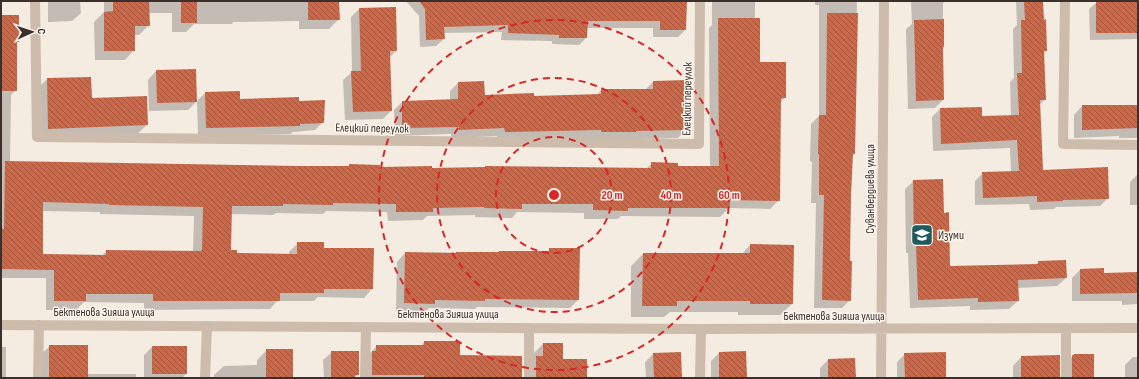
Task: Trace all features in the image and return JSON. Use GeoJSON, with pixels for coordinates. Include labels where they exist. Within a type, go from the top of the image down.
{"type":"FeatureCollection","features":[{"type":"Feature","properties":{"kind":"street","name":"Елецкий переулок"},"geometry":{"type":"LineString","coordinates":[[35,1],[37,137],[699,144],[700,1]]}},
{"type":"Feature","properties":{"kind":"street","name":"Суванбердиева улица"},"geometry":{"type":"LineString","coordinates":[[881,378],[884,1]]}},
{"type":"Feature","properties":{"kind":"street"},"geometry":{"type":"LineString","coordinates":[[1065,1],[1063,144],[1138,145]]}},
{"type":"Feature","properties":{"kind":"street","name":"Бектенова Зияша улица"},"geometry":{"type":"LineString","coordinates":[[1,325],[701,329],[1138,328]]}},
{"type":"Feature","properties":{"kind":"street"},"geometry":{"type":"LineString","coordinates":[[38,378],[39,325]]}},
{"type":"Feature","properties":{"kind":"street"},"geometry":{"type":"LineString","coordinates":[[205,378],[207,326]]}},
{"type":"Feature","properties":{"kind":"street"},"geometry":{"type":"LineString","coordinates":[[365,378],[366,327]]}},
{"type":"Feature","properties":{"kind":"street"},"geometry":{"type":"LineString","coordinates":[[529,328],[529,378]]}},
{"type":"Feature","properties":{"kind":"street"},"geometry":{"type":"LineString","coordinates":[[1066,328],[1066,378]]}},
{"type":"Feature","properties":{"kind":"street"},"geometry":{"type":"LineString","coordinates":[[700,378],[701,329]]}},
{"type":"Feature","properties":{"kind":"building"},"geometry":{"type":"Polygon","coordinates":[[[113,1],[149,1],[150,26],[135,26],[135,51],[104,51],[104,12],[113,11],[113,1]]]}},
{"type":"Feature","properties":{"kind":"building"},"geometry":{"type":"Polygon","coordinates":[[[181,1],[197,1],[197,23],[181,23],[181,1]]]}},
{"type":"Feature","properties":{"kind":"building"},"geometry":{"type":"Polygon","coordinates":[[[308,1],[339,1],[340,20],[308,20],[308,1]]]}},
{"type":"Feature","properties":{"kind":"building"},"geometry":{"type":"Polygon","coordinates":[[[419,1],[687,1],[686,30],[660,30],[660,21],[588,21],[587,38],[559,38],[559,35],[508,33],[508,25],[444,27],[445,39],[426,40],[425,9],[419,1]]]}},
{"type":"Feature","properties":{"kind":"building"},"geometry":{"type":"Polygon","coordinates":[[[1024,1],[1043,1],[1044,20],[1046,19],[1047,51],[1044,51],[1046,100],[1040,100],[1043,170],[1108,167],[1109,199],[1037,202],[1037,196],[983,198],[982,172],[1019,171],[1017,140],[941,144],[940,108],[982,107],[982,116],[1019,115],[1017,73],[1022,73],[1021,20],[1025,20],[1024,1]]]}},
{"type":"Feature","properties":{"kind":"building"},"geometry":{"type":"Polygon","coordinates":[[[1138,1],[1138,33],[1096,33],[1096,2],[1138,1]]]}},
{"type":"Feature","properties":{"kind":"building"},"geometry":{"type":"Polygon","coordinates":[[[396,7],[397,51],[390,51],[392,111],[353,112],[351,71],[361,71],[359,8],[396,7]]]}},
{"type":"Feature","properties":{"kind":"building"},"geometry":{"type":"Polygon","coordinates":[[[827,13],[858,13],[855,154],[853,154],[851,195],[851,301],[822,300],[824,195],[819,195],[818,154],[819,115],[826,115],[827,13]]]}},
{"type":"Feature","properties":{"kind":"building"},"geometry":{"type":"Polygon","coordinates":[[[1,15],[19,15],[19,42],[17,42],[17,91],[1,91],[1,15]]]}},
{"type":"Feature","properties":{"kind":"building"},"geometry":{"type":"Polygon","coordinates":[[[718,18],[760,18],[760,62],[786,62],[786,98],[781,98],[780,201],[730,200],[730,208],[628,208],[628,211],[593,210],[593,204],[522,204],[522,209],[484,207],[433,208],[433,212],[396,212],[396,204],[333,203],[333,205],[283,204],[283,206],[232,206],[231,250],[237,250],[237,253],[297,254],[297,242],[324,242],[324,248],[374,248],[373,289],[324,289],[324,293],[280,293],[280,301],[153,301],[153,294],[86,294],[86,301],[54,301],[54,270],[1,269],[1,228],[4,229],[5,161],[300,166],[349,166],[349,164],[380,165],[380,167],[432,166],[432,168],[485,166],[651,168],[651,162],[678,163],[678,166],[719,166],[718,18]],[[43,202],[43,254],[106,255],[106,250],[201,251],[202,249],[203,207],[43,202]]]}},
{"type":"Feature","properties":{"kind":"building"},"geometry":{"type":"Polygon","coordinates":[[[944,19],[944,100],[916,101],[914,20],[944,19]]]}},
{"type":"Feature","properties":{"kind":"building"},"geometry":{"type":"Polygon","coordinates":[[[196,69],[197,102],[157,103],[156,70],[196,69]]]}},
{"type":"Feature","properties":{"kind":"building"},"geometry":{"type":"Polygon","coordinates":[[[91,77],[92,98],[147,96],[148,125],[48,129],[47,78],[91,77]]]}},
{"type":"Feature","properties":{"kind":"building"},"geometry":{"type":"Polygon","coordinates":[[[687,80],[687,130],[636,132],[601,132],[601,130],[505,132],[504,128],[459,130],[459,127],[402,128],[402,101],[458,99],[458,82],[484,81],[485,95],[534,93],[534,96],[601,94],[601,89],[653,89],[653,81],[687,80]]]}},
{"type":"Feature","properties":{"kind":"building"},"geometry":{"type":"Polygon","coordinates":[[[240,91],[240,99],[299,97],[299,101],[325,100],[324,123],[300,124],[300,126],[206,128],[205,92],[240,91]]]}},
{"type":"Feature","properties":{"kind":"building"},"geometry":{"type":"Polygon","coordinates":[[[1082,105],[1138,105],[1138,128],[1082,130],[1082,105]]]}},
{"type":"Feature","properties":{"kind":"building"},"geometry":{"type":"Polygon","coordinates":[[[943,179],[944,213],[949,212],[950,266],[1038,264],[1038,261],[1066,260],[1067,278],[1018,280],[1019,301],[978,302],[978,298],[918,300],[916,245],[914,245],[913,180],[943,179]]]}},
{"type":"Feature","properties":{"kind":"building"},"geometry":{"type":"Polygon","coordinates":[[[750,244],[794,245],[793,304],[750,304],[750,301],[677,301],[677,306],[642,306],[643,253],[750,253],[750,244]]]}},
{"type":"Feature","properties":{"kind":"building"},"geometry":{"type":"Polygon","coordinates":[[[549,248],[580,248],[579,300],[485,299],[485,301],[435,300],[435,304],[404,303],[405,252],[456,253],[549,251],[549,248]]]}},
{"type":"Feature","properties":{"kind":"building"},"geometry":{"type":"Polygon","coordinates":[[[1104,268],[1104,273],[1138,272],[1138,293],[1080,294],[1080,269],[1104,268]]]}},
{"type":"Feature","properties":{"kind":"building"},"geometry":{"type":"Polygon","coordinates":[[[424,341],[460,341],[460,355],[522,356],[522,378],[424,378],[424,375],[372,375],[372,351],[376,351],[376,345],[424,345],[424,341]]]}},
{"type":"Feature","properties":{"kind":"building"},"geometry":{"type":"Polygon","coordinates":[[[543,343],[563,343],[563,359],[587,359],[587,378],[536,378],[536,356],[543,356],[543,343]]]}},
{"type":"Feature","properties":{"kind":"building"},"geometry":{"type":"Polygon","coordinates":[[[49,345],[88,345],[88,378],[49,378],[49,345]]]}},
{"type":"Feature","properties":{"kind":"building"},"geometry":{"type":"Polygon","coordinates":[[[152,346],[187,346],[187,374],[152,374],[152,346]]]}},
{"type":"Feature","properties":{"kind":"building"},"geometry":{"type":"Polygon","coordinates":[[[266,349],[293,349],[293,378],[266,378],[266,349]]]}},
{"type":"Feature","properties":{"kind":"building"},"geometry":{"type":"Polygon","coordinates":[[[331,351],[359,351],[359,375],[355,375],[355,378],[331,378],[331,351]]]}},
{"type":"Feature","properties":{"kind":"building"},"geometry":{"type":"Polygon","coordinates":[[[746,351],[747,377],[719,378],[719,352],[746,351]]]}},
{"type":"Feature","properties":{"kind":"building"},"geometry":{"type":"Polygon","coordinates":[[[681,352],[682,378],[654,378],[653,353],[681,352]]]}},
{"type":"Feature","properties":{"kind":"building"},"geometry":{"type":"Polygon","coordinates":[[[946,352],[946,378],[905,378],[904,353],[946,352]]]}},
{"type":"Feature","properties":{"kind":"building"},"geometry":{"type":"Polygon","coordinates":[[[1094,354],[1094,378],[1072,378],[1072,355],[1094,354]]]}},
{"type":"Feature","properties":{"kind":"building"},"geometry":{"type":"Polygon","coordinates":[[[1060,355],[1060,378],[1021,378],[1021,356],[1060,355]]]}},
{"type":"Feature","properties":{"kind":"building"},"geometry":{"type":"Polygon","coordinates":[[[855,358],[856,378],[828,378],[828,359],[855,358]]]}},
{"type":"Feature","properties":{"kind":"place","name":"Изуми"},"geometry":{"type":"Point","coordinates":[922,235]}}]}
